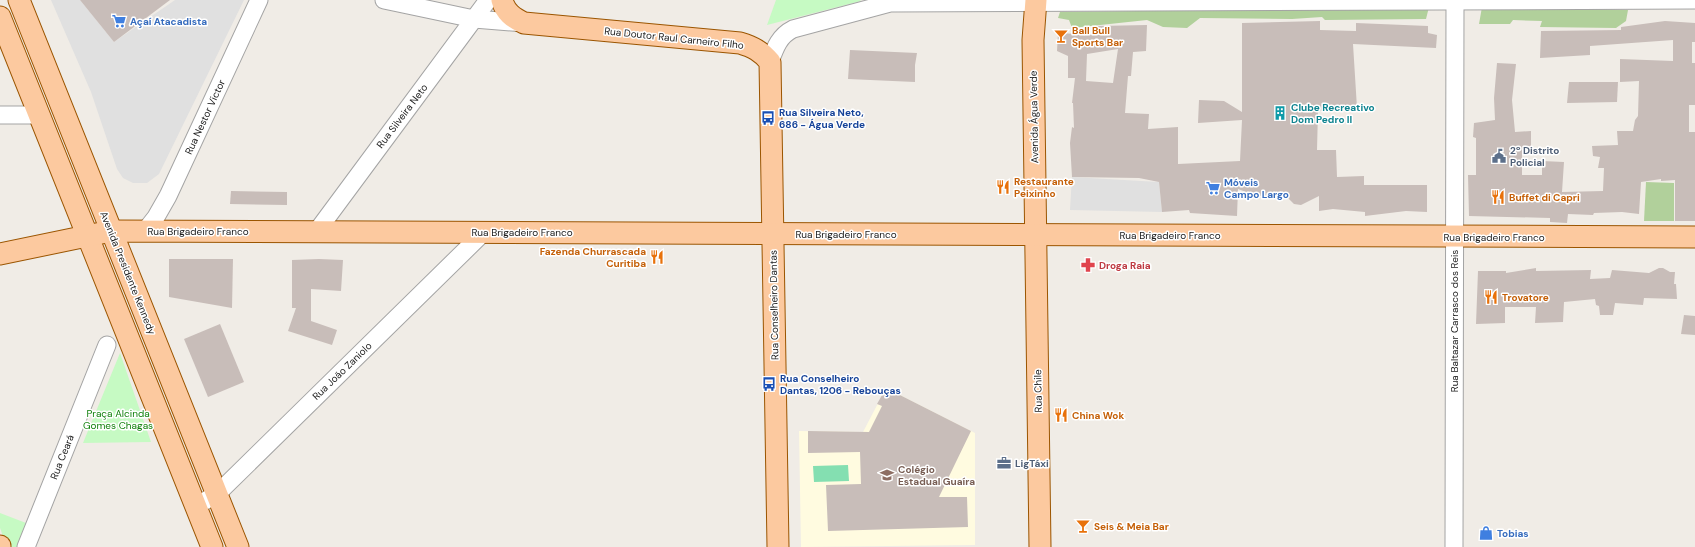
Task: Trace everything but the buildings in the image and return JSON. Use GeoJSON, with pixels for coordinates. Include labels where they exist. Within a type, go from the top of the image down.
{"type":"FeatureCollection","features":[{"type":"Feature","properties":{"kind":"main road","name":"Avenida Presidente Kennedy"},"geometry":{"type":"LineString","coordinates":[[19,0],[238,547]]}},
{"type":"Feature","properties":{"kind":"main road","name":"Rua Doutor Raul Carneiro Filho"},"geometry":{"type":"LineString","coordinates":[[502,0],[507,12],[515,19],[524,23],[740,43],[752,46],[762,52],[770,62]]}},
{"type":"Feature","properties":{"kind":"main road","name":"Avenida Água Verde"},"geometry":{"type":"LineString","coordinates":[[1036,1],[1033,40],[1036,234]]}},
{"type":"Feature","properties":{"kind":"main road"},"geometry":{"type":"LineString","coordinates":[[0,17],[212,547]]}},
{"type":"Feature","properties":{"kind":"main road","name":"Rua Conselheiro Dantas"},"geometry":{"type":"LineString","coordinates":[[770,62],[778,547]]}},
{"type":"Feature","properties":{"kind":"main road","name":"Rua Brigadeiro Franco"},"geometry":{"type":"LineString","coordinates":[[0,254],[111,231],[1695,237]]}},
{"type":"Feature","properties":{"kind":"main road","name":"Rua Chile"},"geometry":{"type":"LineString","coordinates":[[1036,234],[1040,547]]}},
{"type":"Feature","properties":{"kind":"street","name":"Rua Nestor Victor"},"geometry":{"type":"LineString","coordinates":[[145,231],[156,217],[168,196],[259,0]]}},
{"type":"Feature","properties":{"kind":"street","name":"Rua Doutor Raul Carneiro Filho"},"geometry":{"type":"LineString","coordinates":[[384,0],[474,19],[524,23]]}},
{"type":"Feature","properties":{"kind":"street","name":"Rua Silveira Neto"},"geometry":{"type":"LineString","coordinates":[[317,232],[488,0]]}},
{"type":"Feature","properties":{"kind":"street","name":"Rua Baltazar Carrasco dos Reis"},"geometry":{"type":"LineString","coordinates":[[1454,547],[1455,0]]}},
{"type":"Feature","properties":{"kind":"street"},"geometry":{"type":"LineString","coordinates":[[770,62],[779,40],[785,33],[793,28],[888,1],[1695,0]]}},
{"type":"Feature","properties":{"kind":"street"},"geometry":{"type":"LineString","coordinates":[[0,116],[39,115]]}},
{"type":"Feature","properties":{"kind":"street","name":"Rua João Zaniolo"},"geometry":{"type":"LineString","coordinates":[[196,506],[217,494],[484,232]]}},
{"type":"Feature","properties":{"kind":"street","name":"Rua Ceará"},"geometry":{"type":"LineString","coordinates":[[26,547],[107,345]]}},
{"type":"Feature","properties":{"kind":"shaded area"},"geometry":{"type":"Polygon","coordinates":[[[51,0],[80,0],[114,42],[175,0],[244,0],[159,174],[147,183],[133,183],[123,178],[117,169],[91,92],[51,0]]]}},
{"type":"Feature","properties":{"kind":"shaded area"},"geometry":{"type":"Polygon","coordinates":[[[1072,177],[1159,182],[1162,212],[1070,210],[1072,177]]]}},
{"type":"Feature","properties":{"kind":"shaded area","name":"Colégio Estadual Guaíra"},"geometry":{"type":"Polygon","coordinates":[[[886,388],[975,433],[975,545],[801,547],[799,431],[863,432],[886,388]]]}},
{"type":"Feature","properties":{"kind":"green space"},"geometry":{"type":"Polygon","coordinates":[[[776,0],[860,0],[861,1],[767,25],[776,0]]]}},
{"type":"Feature","properties":{"kind":"green space"},"geometry":{"type":"Polygon","coordinates":[[[1429,7],[1426,19],[1325,20],[1322,17],[1292,19],[1200,18],[1187,28],[1163,27],[1147,20],[1072,28],[1069,20],[1058,18],[1060,12],[1429,7]]]}},
{"type":"Feature","properties":{"kind":"green space"},"geometry":{"type":"Polygon","coordinates":[[[1482,7],[1628,10],[1626,21],[1616,28],[1540,27],[1542,21],[1513,20],[1510,24],[1479,24],[1482,7]]]}},
{"type":"Feature","properties":{"kind":"green space"},"geometry":{"type":"Polygon","coordinates":[[[1646,182],[1674,183],[1674,221],[1644,221],[1646,182]]]}},
{"type":"Feature","properties":{"kind":"green space","name":"Praça Alcinda Gomes Chagas"},"geometry":{"type":"Polygon","coordinates":[[[120,353],[151,442],[83,443],[120,353]]]}},
{"type":"Feature","properties":{"kind":"green space"},"geometry":{"type":"Polygon","coordinates":[[[848,465],[849,481],[814,482],[813,466],[848,465]]]}},
{"type":"Feature","properties":{"kind":"green space"},"geometry":{"type":"Polygon","coordinates":[[[0,513],[26,523],[17,547],[7,547],[0,528],[0,513]]]}},
{"type":"Feature","properties":{"kind":"place","name":"Açaí Atacadista"},"geometry":{"type":"Point","coordinates":[119,21]}},
{"type":"Feature","properties":{"kind":"place","name":"Ball Bull Sports Bar"},"geometry":{"type":"Point","coordinates":[1061,36]}},
{"type":"Feature","properties":{"kind":"place","name":"Clube Recreativo Dom Pedro II"},"geometry":{"type":"Point","coordinates":[1280,113]}},
{"type":"Feature","properties":{"kind":"place","name":"Rua Silveira Neto, 686 - Água Verde"},"geometry":{"type":"Point","coordinates":[768,118]}},
{"type":"Feature","properties":{"kind":"place","name":"2º Distrito Policial"},"geometry":{"type":"Point","coordinates":[1499,156]}},
{"type":"Feature","properties":{"kind":"place","name":"Restaurante Peixinho"},"geometry":{"type":"Point","coordinates":[1003,187]}},
{"type":"Feature","properties":{"kind":"place","name":"Móveis Campo Largo"},"geometry":{"type":"Point","coordinates":[1213,188]}},
{"type":"Feature","properties":{"kind":"place","name":"Buffet di Capri"},"geometry":{"type":"Point","coordinates":[1498,197]}},
{"type":"Feature","properties":{"kind":"place","name":"Fazenda Churrascada Curitiba"},"geometry":{"type":"Point","coordinates":[657,257]}},
{"type":"Feature","properties":{"kind":"place","name":"Droga Raia"},"geometry":{"type":"Point","coordinates":[1088,265]}},
{"type":"Feature","properties":{"kind":"place","name":"Trovatore"},"geometry":{"type":"Point","coordinates":[1491,297]}},
{"type":"Feature","properties":{"kind":"place","name":"Rua Conselheiro Dantas, 1206 - Rebouças"},"geometry":{"type":"Point","coordinates":[769,384]}},
{"type":"Feature","properties":{"kind":"place","name":"China Wok"},"geometry":{"type":"Point","coordinates":[1061,415]}},
{"type":"Feature","properties":{"kind":"place","name":"LigTáxi"},"geometry":{"type":"Point","coordinates":[1004,463]}},
{"type":"Feature","properties":{"kind":"place","name":"Colégio Estadual Guaíra"},"geometry":{"type":"Point","coordinates":[887,475]}},
{"type":"Feature","properties":{"kind":"place","name":"Seis & Meia Bar"},"geometry":{"type":"Point","coordinates":[1083,526]}},
{"type":"Feature","properties":{"kind":"place","name":"Tobias"},"geometry":{"type":"Point","coordinates":[1486,533]}}]}
